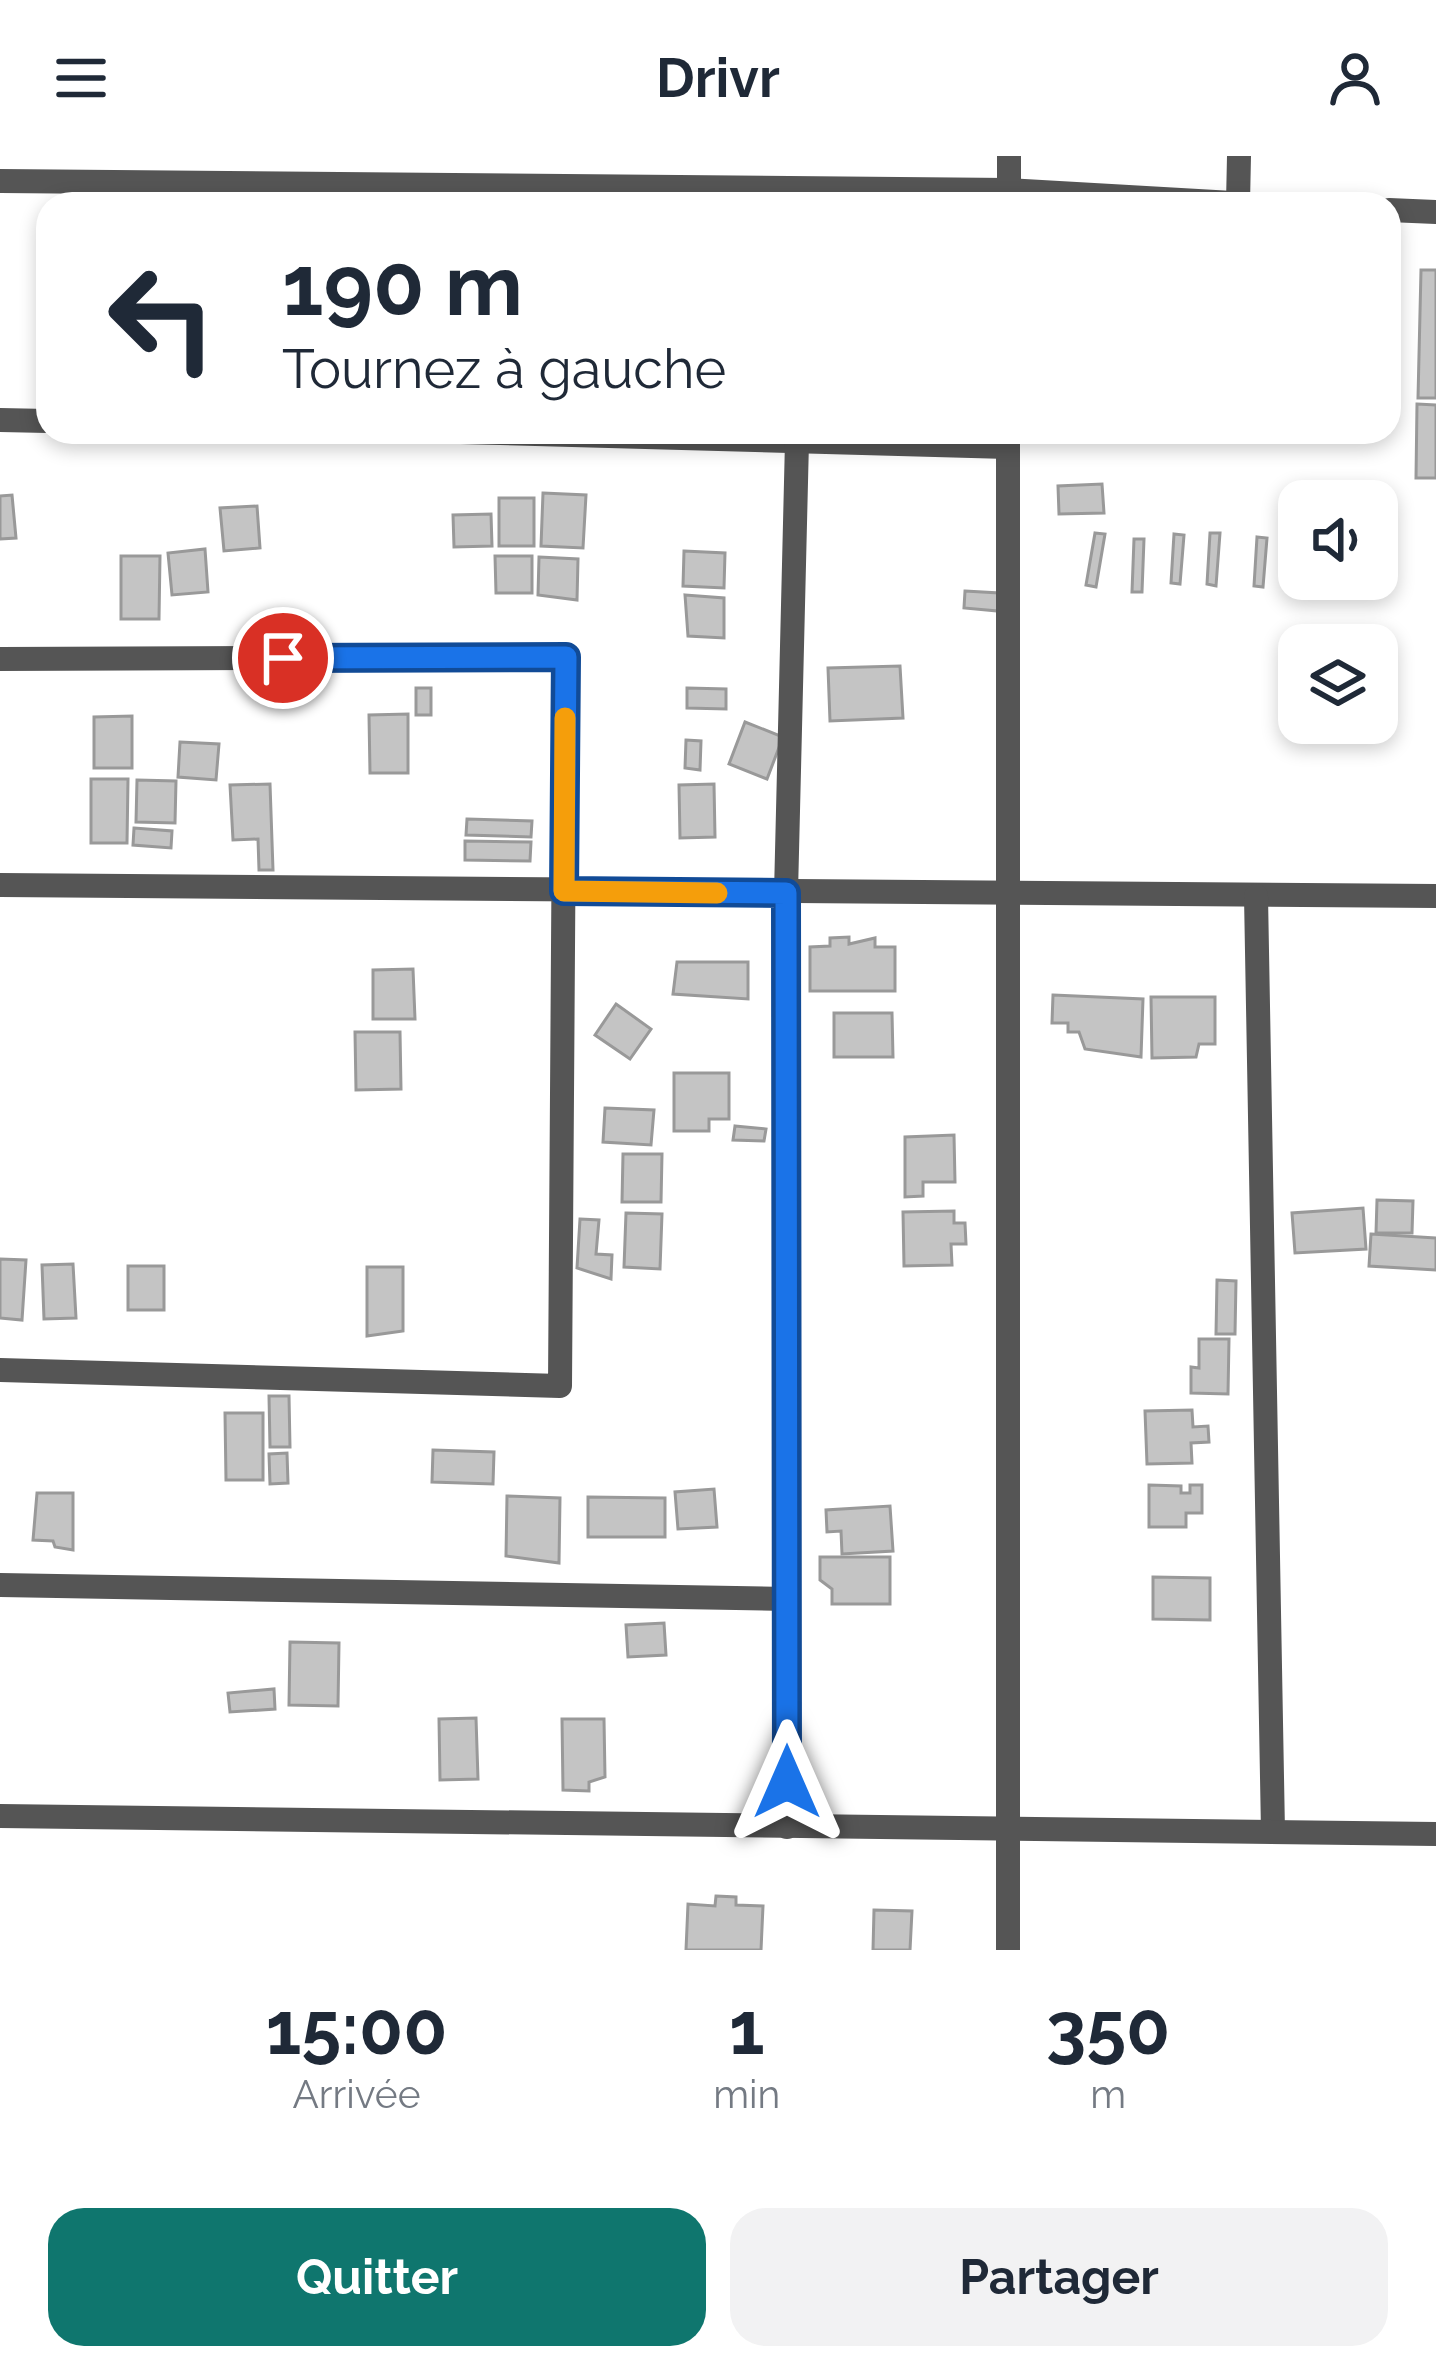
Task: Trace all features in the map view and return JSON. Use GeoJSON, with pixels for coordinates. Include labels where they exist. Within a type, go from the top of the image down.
{"type":"FeatureCollection","features":[{"type":"Feature","properties":{"kind":"street"},"geometry":{"type":"LineString","coordinates":[[1009,156],[1009,192]]}},
{"type":"Feature","properties":{"kind":"street"},"geometry":{"type":"LineString","coordinates":[[1238,192],[1239,156]]}},
{"type":"Feature","properties":{"kind":"street"},"geometry":{"type":"LineString","coordinates":[[0,181],[694,192]]}},
{"type":"Feature","properties":{"kind":"street"},"geometry":{"type":"LineString","coordinates":[[1401,211],[1436,212]]}},
{"type":"Feature","properties":{"kind":"street"},"geometry":{"type":"LineString","coordinates":[[0,420],[36,421]]}},
{"type":"Feature","properties":{"kind":"street"},"geometry":{"type":"LineString","coordinates":[[787,1827],[786,893],[797,444]]}},
{"type":"Feature","properties":{"kind":"street"},"geometry":{"type":"LineString","coordinates":[[1008,1950],[1009,444]]}},
{"type":"Feature","properties":{"kind":"street"},"geometry":{"type":"LineString","coordinates":[[0,659],[566,657],[560,1385],[0,1370]]}},
{"type":"Feature","properties":{"kind":"street"},"geometry":{"type":"LineString","coordinates":[[0,885],[1436,896]]}},
{"type":"Feature","properties":{"kind":"street"},"geometry":{"type":"LineString","coordinates":[[1256,896],[1273,1832]]}},
{"type":"Feature","properties":{"kind":"street"},"geometry":{"type":"LineString","coordinates":[[0,1585],[787,1599]]}},
{"type":"Feature","properties":{"kind":"street"},"geometry":{"type":"LineString","coordinates":[[0,1816],[1436,1834]]}},
{"type":"Feature","properties":{"kind":"building"},"geometry":{"type":"Polygon","coordinates":[[[1421,270],[1436,270],[1436,398],[1418,398],[1421,270]]]}},
{"type":"Feature","properties":{"kind":"building"},"geometry":{"type":"Polygon","coordinates":[[[1417,404],[1436,405],[1436,478],[1416,478],[1417,404]]]}},
{"type":"Feature","properties":{"kind":"building"},"geometry":{"type":"Polygon","coordinates":[[[1102,484],[1104,513],[1059,514],[1058,486],[1102,484]]]}},
{"type":"Feature","properties":{"kind":"building"},"geometry":{"type":"Polygon","coordinates":[[[543,493],[586,495],[583,548],[541,546],[543,493]]]}},
{"type":"Feature","properties":{"kind":"building"},"geometry":{"type":"Polygon","coordinates":[[[12,495],[16,538],[0,539],[0,496],[12,495]]]}},
{"type":"Feature","properties":{"kind":"building"},"geometry":{"type":"Polygon","coordinates":[[[499,498],[534,498],[534,546],[499,546],[499,498]]]}},
{"type":"Feature","properties":{"kind":"building"},"geometry":{"type":"Polygon","coordinates":[[[257,506],[260,548],[224,551],[220,508],[257,506]]]}},
{"type":"Feature","properties":{"kind":"building"},"geometry":{"type":"Polygon","coordinates":[[[491,514],[492,546],[454,547],[453,515],[491,514]]]}},
{"type":"Feature","properties":{"kind":"building"},"geometry":{"type":"Polygon","coordinates":[[[1095,533],[1105,534],[1096,587],[1086,585],[1095,533]]]}},
{"type":"Feature","properties":{"kind":"building"},"geometry":{"type":"Polygon","coordinates":[[[1210,533],[1220,533],[1216,586],[1207,584],[1210,533]]]}},
{"type":"Feature","properties":{"kind":"building"},"geometry":{"type":"Polygon","coordinates":[[[1174,534],[1184,535],[1180,584],[1171,583],[1174,534]]]}},
{"type":"Feature","properties":{"kind":"building"},"geometry":{"type":"Polygon","coordinates":[[[1257,537],[1267,538],[1263,587],[1254,586],[1257,537]]]}},
{"type":"Feature","properties":{"kind":"building"},"geometry":{"type":"Polygon","coordinates":[[[1134,539],[1144,539],[1142,592],[1132,592],[1134,539]]]}},
{"type":"Feature","properties":{"kind":"building"},"geometry":{"type":"Polygon","coordinates":[[[205,549],[208,592],[172,595],[168,553],[205,549]]]}},
{"type":"Feature","properties":{"kind":"building"},"geometry":{"type":"Polygon","coordinates":[[[684,551],[725,553],[724,588],[683,586],[684,551]]]}},
{"type":"Feature","properties":{"kind":"building"},"geometry":{"type":"Polygon","coordinates":[[[121,556],[160,556],[159,619],[121,619],[121,556]]]}},
{"type":"Feature","properties":{"kind":"building"},"geometry":{"type":"Polygon","coordinates":[[[495,556],[532,556],[532,593],[496,593],[495,556]]]}},
{"type":"Feature","properties":{"kind":"building"},"geometry":{"type":"Polygon","coordinates":[[[539,557],[578,559],[577,600],[538,595],[539,557]]]}},
{"type":"Feature","properties":{"kind":"building"},"geometry":{"type":"Polygon","coordinates":[[[965,591],[999,593],[998,611],[964,608],[965,591]]]}},
{"type":"Feature","properties":{"kind":"building"},"geometry":{"type":"Polygon","coordinates":[[[685,595],[724,598],[724,638],[688,636],[685,595]]]}},
{"type":"Feature","properties":{"kind":"building"},"geometry":{"type":"Polygon","coordinates":[[[900,666],[903,718],[830,721],[828,668],[900,666]]]}},
{"type":"Feature","properties":{"kind":"building"},"geometry":{"type":"Polygon","coordinates":[[[416,688],[431,688],[431,715],[416,715],[416,688]]]}},
{"type":"Feature","properties":{"kind":"building"},"geometry":{"type":"Polygon","coordinates":[[[687,688],[726,689],[726,709],[687,708],[687,688]]]}},
{"type":"Feature","properties":{"kind":"building"},"geometry":{"type":"Polygon","coordinates":[[[408,714],[408,773],[370,773],[369,715],[408,714]]]}},
{"type":"Feature","properties":{"kind":"building"},"geometry":{"type":"Polygon","coordinates":[[[132,716],[132,768],[94,768],[94,717],[132,716]]]}},
{"type":"Feature","properties":{"kind":"building"},"geometry":{"type":"Polygon","coordinates":[[[745,722],[783,737],[767,779],[729,764],[745,722]]]}},
{"type":"Feature","properties":{"kind":"building"},"geometry":{"type":"Polygon","coordinates":[[[686,740],[701,741],[700,770],[685,768],[686,740]]]}},
{"type":"Feature","properties":{"kind":"building"},"geometry":{"type":"Polygon","coordinates":[[[180,742],[219,744],[216,780],[178,777],[180,742]]]}},
{"type":"Feature","properties":{"kind":"building"},"geometry":{"type":"Polygon","coordinates":[[[91,779],[128,779],[127,843],[91,843],[91,779]]]}},
{"type":"Feature","properties":{"kind":"building"},"geometry":{"type":"Polygon","coordinates":[[[137,780],[176,781],[175,823],[136,822],[137,780]]]}},
{"type":"Feature","properties":{"kind":"building"},"geometry":{"type":"Polygon","coordinates":[[[270,784],[273,870],[259,870],[258,839],[233,840],[230,785],[270,784]]]}},
{"type":"Feature","properties":{"kind":"building"},"geometry":{"type":"Polygon","coordinates":[[[714,784],[715,837],[680,838],[679,785],[714,784]]]}},
{"type":"Feature","properties":{"kind":"building"},"geometry":{"type":"Polygon","coordinates":[[[467,819],[532,821],[531,837],[466,835],[467,819]]]}},
{"type":"Feature","properties":{"kind":"building"},"geometry":{"type":"Polygon","coordinates":[[[134,828],[172,831],[171,848],[133,845],[134,828]]]}},
{"type":"Feature","properties":{"kind":"building"},"geometry":{"type":"Polygon","coordinates":[[[465,841],[531,842],[530,861],[465,860],[465,841]]]}},
{"type":"Feature","properties":{"kind":"building"},"geometry":{"type":"Polygon","coordinates":[[[849,937],[849,944],[875,938],[875,947],[895,947],[895,991],[810,991],[810,947],[830,946],[830,938],[849,937]]]}},
{"type":"Feature","properties":{"kind":"building"},"geometry":{"type":"Polygon","coordinates":[[[677,962],[748,962],[748,999],[673,994],[677,962]]]}},
{"type":"Feature","properties":{"kind":"building"},"geometry":{"type":"Polygon","coordinates":[[[413,969],[415,1019],[373,1019],[373,970],[413,969]]]}},
{"type":"Feature","properties":{"kind":"building"},"geometry":{"type":"Polygon","coordinates":[[[1053,995],[1143,999],[1141,1057],[1085,1049],[1079,1032],[1068,1032],[1068,1023],[1052,1023],[1053,995]]]}},
{"type":"Feature","properties":{"kind":"building"},"geometry":{"type":"Polygon","coordinates":[[[1151,997],[1215,997],[1215,1044],[1199,1044],[1196,1057],[1152,1058],[1151,997]]]}},
{"type":"Feature","properties":{"kind":"building"},"geometry":{"type":"Polygon","coordinates":[[[616,1004],[651,1029],[630,1059],[595,1035],[616,1004]]]}},
{"type":"Feature","properties":{"kind":"building"},"geometry":{"type":"Polygon","coordinates":[[[834,1013],[892,1013],[893,1057],[834,1057],[834,1013]]]}},
{"type":"Feature","properties":{"kind":"building"},"geometry":{"type":"Polygon","coordinates":[[[355,1032],[400,1032],[401,1089],[356,1090],[355,1032]]]}},
{"type":"Feature","properties":{"kind":"building"},"geometry":{"type":"Polygon","coordinates":[[[674,1073],[729,1073],[729,1119],[709,1119],[709,1131],[674,1131],[674,1073]]]}},
{"type":"Feature","properties":{"kind":"building"},"geometry":{"type":"Polygon","coordinates":[[[605,1108],[654,1110],[651,1145],[603,1142],[605,1108]]]}},
{"type":"Feature","properties":{"kind":"building"},"geometry":{"type":"Polygon","coordinates":[[[735,1126],[766,1129],[764,1141],[733,1140],[735,1126]]]}},
{"type":"Feature","properties":{"kind":"building"},"geometry":{"type":"Polygon","coordinates":[[[954,1135],[955,1182],[923,1182],[923,1196],[905,1197],[905,1137],[954,1135]]]}},
{"type":"Feature","properties":{"kind":"building"},"geometry":{"type":"Polygon","coordinates":[[[623,1154],[662,1154],[661,1202],[622,1202],[623,1154]]]}},
{"type":"Feature","properties":{"kind":"building"},"geometry":{"type":"Polygon","coordinates":[[[1377,1200],[1413,1201],[1412,1233],[1376,1233],[1377,1200]]]}},
{"type":"Feature","properties":{"kind":"building"},"geometry":{"type":"Polygon","coordinates":[[[1363,1208],[1366,1249],[1295,1253],[1292,1213],[1363,1208]]]}},
{"type":"Feature","properties":{"kind":"building"},"geometry":{"type":"Polygon","coordinates":[[[954,1211],[954,1223],[965,1223],[966,1244],[951,1244],[952,1265],[904,1266],[903,1212],[954,1211]]]}},
{"type":"Feature","properties":{"kind":"building"},"geometry":{"type":"Polygon","coordinates":[[[626,1213],[662,1214],[660,1269],[624,1267],[626,1213]]]}},
{"type":"Feature","properties":{"kind":"building"},"geometry":{"type":"Polygon","coordinates":[[[580,1219],[599,1220],[596,1254],[612,1255],[611,1279],[577,1268],[580,1219]]]}},
{"type":"Feature","properties":{"kind":"building"},"geometry":{"type":"Polygon","coordinates":[[[1371,1234],[1436,1238],[1436,1270],[1369,1266],[1371,1234]]]}},
{"type":"Feature","properties":{"kind":"building"},"geometry":{"type":"Polygon","coordinates":[[[0,1259],[26,1260],[22,1320],[0,1318],[0,1259]]]}},
{"type":"Feature","properties":{"kind":"building"},"geometry":{"type":"Polygon","coordinates":[[[73,1264],[76,1318],[44,1319],[42,1265],[73,1264]]]}},
{"type":"Feature","properties":{"kind":"building"},"geometry":{"type":"Polygon","coordinates":[[[128,1266],[164,1266],[164,1310],[128,1310],[128,1266]]]}},
{"type":"Feature","properties":{"kind":"building"},"geometry":{"type":"Polygon","coordinates":[[[367,1267],[403,1267],[403,1331],[367,1336],[367,1267]]]}},
{"type":"Feature","properties":{"kind":"building"},"geometry":{"type":"Polygon","coordinates":[[[1217,1280],[1236,1281],[1235,1334],[1216,1334],[1217,1280]]]}},
{"type":"Feature","properties":{"kind":"building"},"geometry":{"type":"Polygon","coordinates":[[[1199,1339],[1229,1339],[1228,1394],[1191,1393],[1191,1367],[1199,1368],[1199,1339]]]}},
{"type":"Feature","properties":{"kind":"building"},"geometry":{"type":"Polygon","coordinates":[[[269,1396],[289,1396],[290,1447],[270,1447],[269,1396]]]}},
{"type":"Feature","properties":{"kind":"building"},"geometry":{"type":"Polygon","coordinates":[[[1192,1410],[1193,1427],[1208,1426],[1209,1442],[1191,1443],[1192,1463],[1147,1464],[1145,1411],[1192,1410]]]}},
{"type":"Feature","properties":{"kind":"building"},"geometry":{"type":"Polygon","coordinates":[[[225,1413],[263,1413],[263,1480],[226,1480],[225,1413]]]}},
{"type":"Feature","properties":{"kind":"building"},"geometry":{"type":"Polygon","coordinates":[[[433,1450],[494,1452],[493,1484],[432,1482],[433,1450]]]}},
{"type":"Feature","properties":{"kind":"building"},"geometry":{"type":"Polygon","coordinates":[[[287,1453],[288,1483],[270,1484],[269,1454],[287,1453]]]}},
{"type":"Feature","properties":{"kind":"building"},"geometry":{"type":"Polygon","coordinates":[[[1149,1485],[1181,1486],[1181,1493],[1190,1493],[1190,1485],[1202,1485],[1202,1513],[1186,1513],[1186,1527],[1149,1527],[1149,1485]]]}},
{"type":"Feature","properties":{"kind":"building"},"geometry":{"type":"Polygon","coordinates":[[[714,1489],[717,1527],[678,1529],[675,1492],[714,1489]]]}},
{"type":"Feature","properties":{"kind":"building"},"geometry":{"type":"Polygon","coordinates":[[[37,1493],[73,1493],[73,1550],[55,1547],[53,1541],[33,1540],[37,1493]]]}},
{"type":"Feature","properties":{"kind":"building"},"geometry":{"type":"Polygon","coordinates":[[[507,1496],[560,1498],[559,1563],[506,1556],[507,1496]]]}},
{"type":"Feature","properties":{"kind":"building"},"geometry":{"type":"Polygon","coordinates":[[[588,1497],[665,1498],[665,1537],[588,1537],[588,1497]]]}},
{"type":"Feature","properties":{"kind":"building"},"geometry":{"type":"Polygon","coordinates":[[[890,1506],[893,1551],[842,1554],[841,1531],[827,1532],[826,1510],[890,1506]]]}},
{"type":"Feature","properties":{"kind":"building"},"geometry":{"type":"Polygon","coordinates":[[[820,1557],[890,1557],[890,1604],[832,1604],[832,1589],[820,1580],[820,1557]]]}},
{"type":"Feature","properties":{"kind":"building"},"geometry":{"type":"Polygon","coordinates":[[[1153,1577],[1210,1578],[1210,1620],[1153,1619],[1153,1577]]]}},
{"type":"Feature","properties":{"kind":"building"},"geometry":{"type":"Polygon","coordinates":[[[664,1623],[666,1655],[628,1657],[626,1625],[664,1623]]]}},
{"type":"Feature","properties":{"kind":"building"},"geometry":{"type":"Polygon","coordinates":[[[290,1642],[339,1643],[338,1706],[289,1705],[290,1642]]]}},
{"type":"Feature","properties":{"kind":"building"},"geometry":{"type":"Polygon","coordinates":[[[274,1689],[275,1709],[230,1712],[228,1693],[274,1689]]]}},
{"type":"Feature","properties":{"kind":"building"},"geometry":{"type":"Polygon","coordinates":[[[476,1718],[478,1779],[440,1780],[439,1719],[476,1718]]]}},
{"type":"Feature","properties":{"kind":"building"},"geometry":{"type":"Polygon","coordinates":[[[562,1719],[604,1719],[605,1777],[589,1782],[589,1791],[563,1790],[562,1719]]]}},
{"type":"Feature","properties":{"kind":"building"},"geometry":{"type":"Polygon","coordinates":[[[716,1896],[736,1897],[736,1905],[763,1906],[761,1950],[686,1950],[688,1904],[715,1906],[716,1896]]]}},
{"type":"Feature","properties":{"kind":"building"},"geometry":{"type":"Polygon","coordinates":[[[874,1910],[912,1911],[910,1950],[873,1950],[874,1910]]]}},
{"type":"Feature","properties":{"kind":"slow traffic"},"geometry":{"type":"LineString","coordinates":[[565,718],[564,891],[717,893]]}},
{"type":"Feature","properties":{"kind":"route"},"geometry":{"type":"LineString","coordinates":[[283,658],[566,657],[564,891],[786,893],[787,1782]]}}]}
